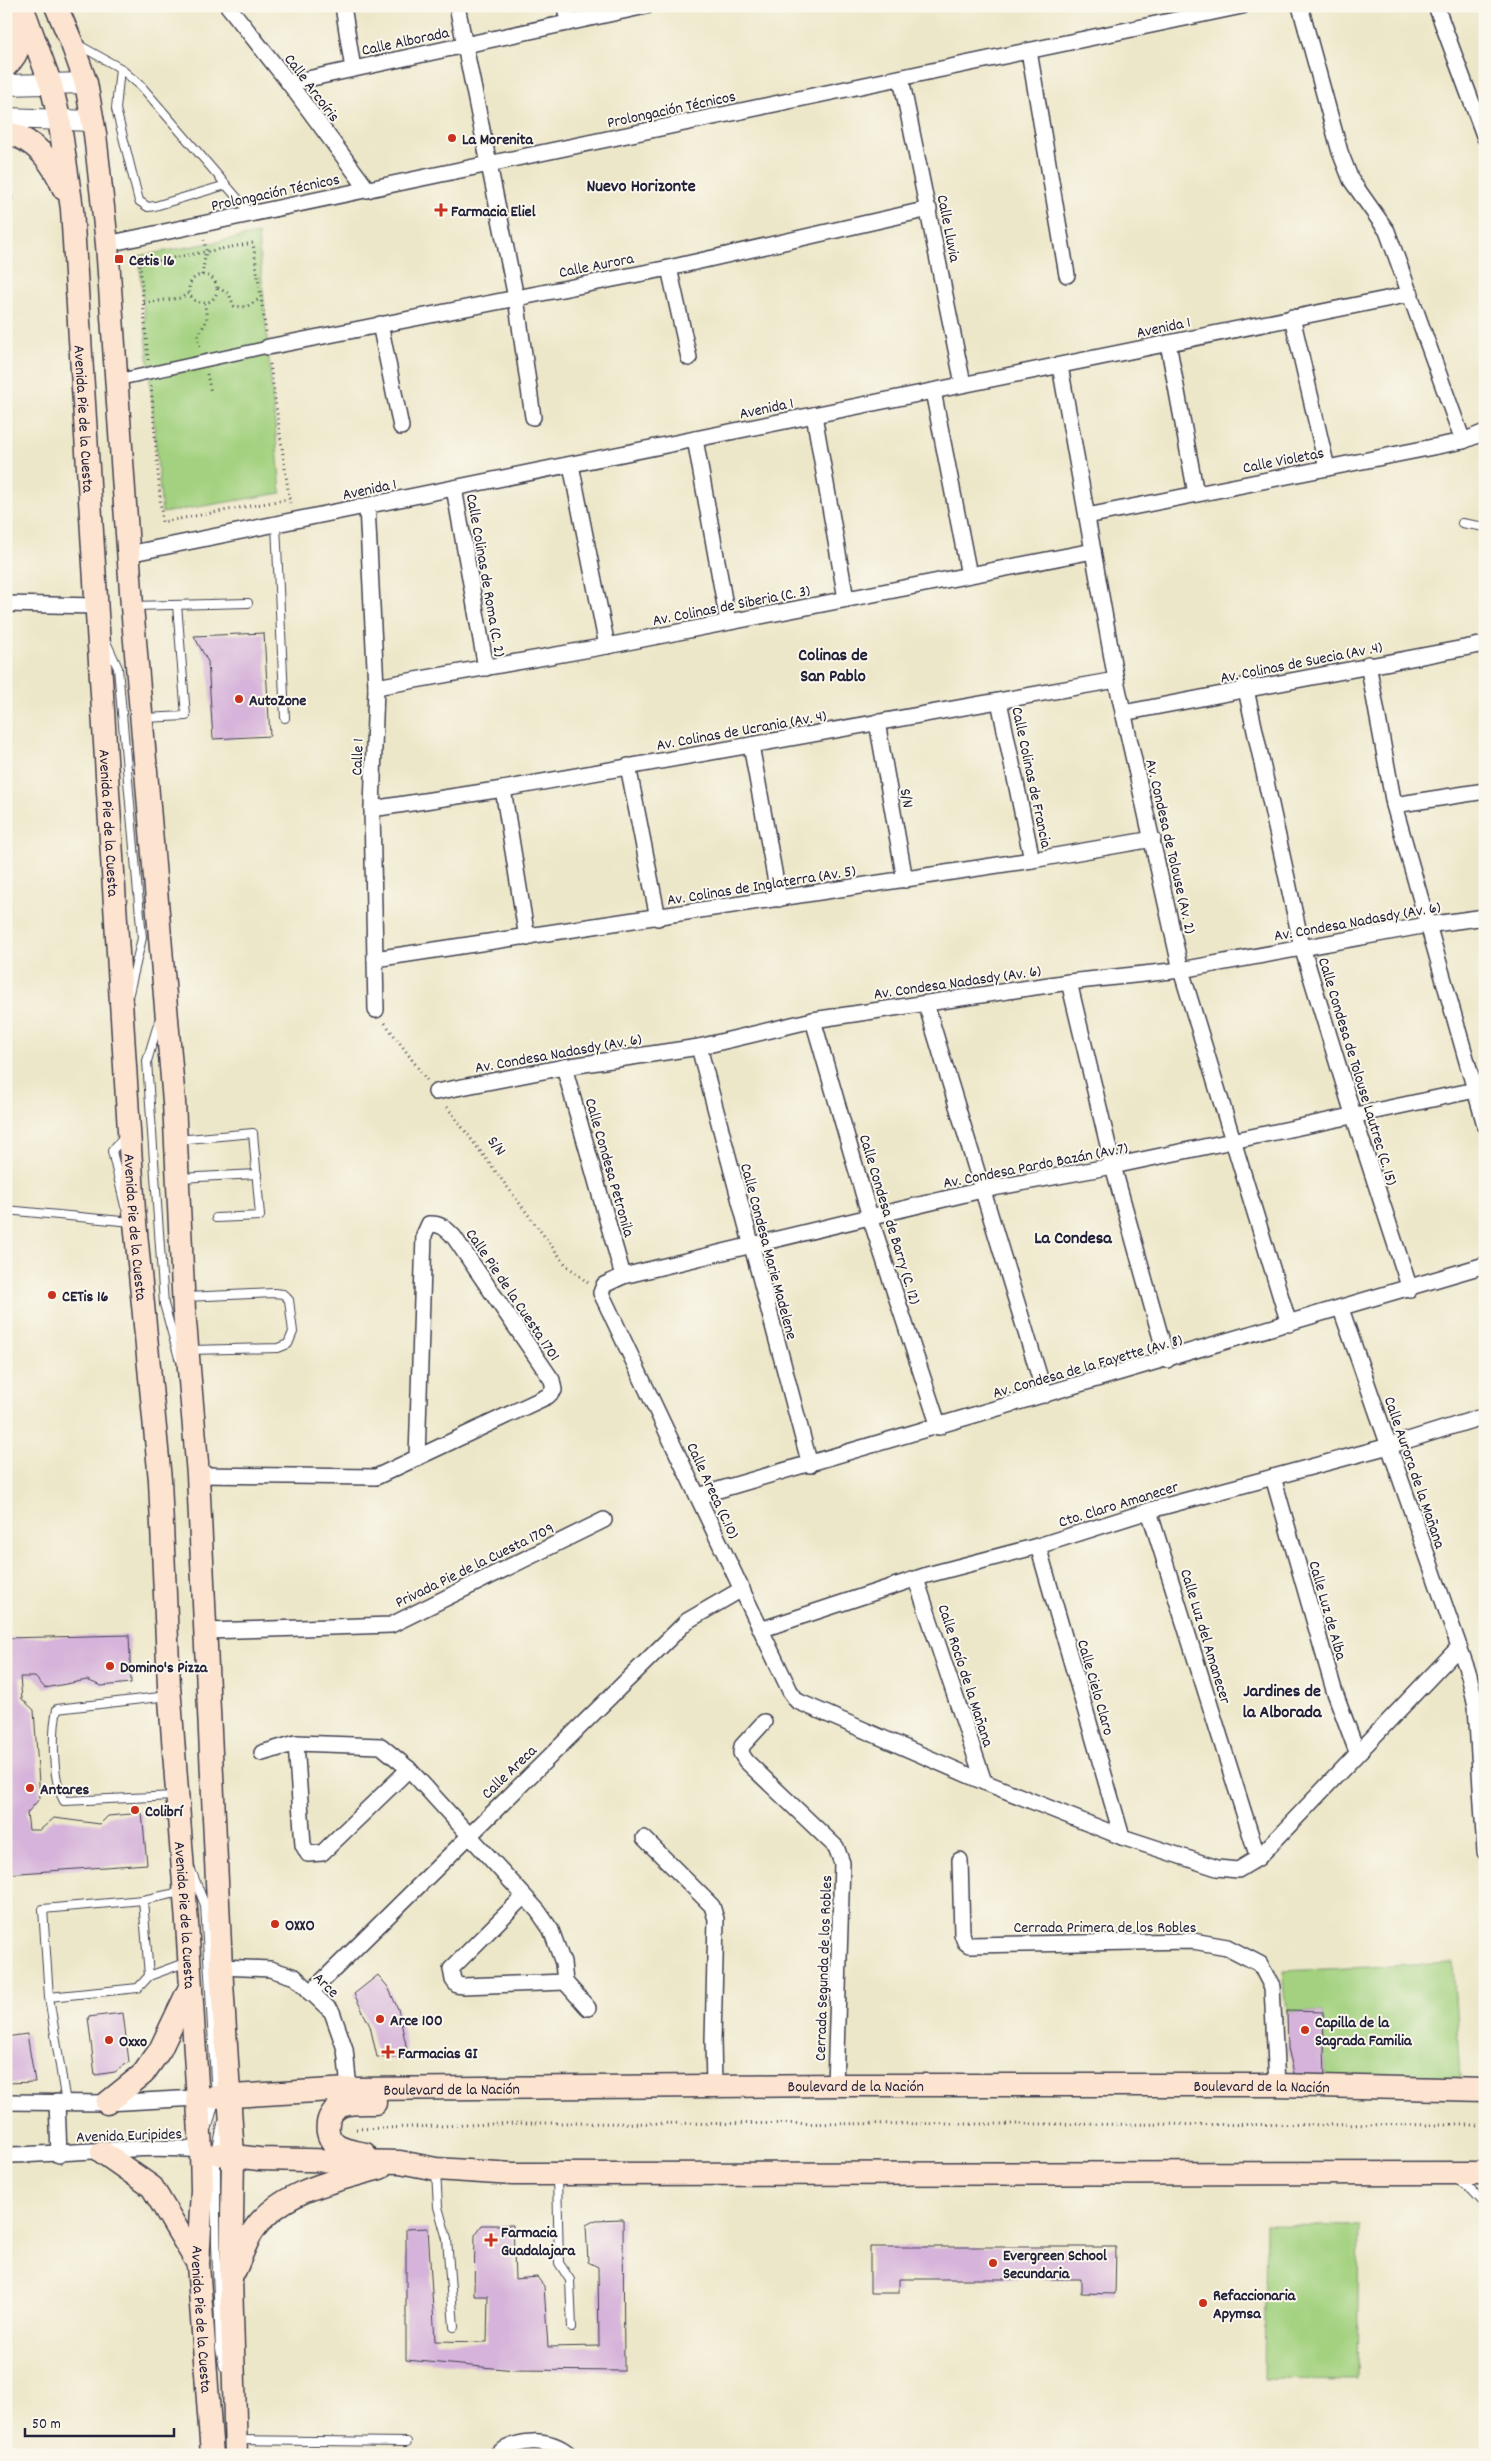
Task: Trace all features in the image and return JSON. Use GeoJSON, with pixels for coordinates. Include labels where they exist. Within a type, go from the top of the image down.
{"type":"FeatureCollection","features":[{"type":"Feature","properties":{"kind":"main road"},"geometry":{"type":"LineString","coordinates":[[6,66],[16,57],[21,42],[17,6]]}},
{"type":"Feature","properties":{"kind":"main road","name":"Avenida Pie de la Cuesta"},"geometry":{"type":"LineString","coordinates":[[22,6],[51,85],[59,118],[72,209],[128,1131],[134,1217],[160,1480],[170,1696],[179,1796],[190,1986],[214,2097],[217,2153],[202,2190],[198,2264],[212,2455]]}},
{"type":"Feature","properties":{"kind":"main road","name":"Avenida Pie de la Cuesta"},"geometry":{"type":"LineString","coordinates":[[56,6],[86,83],[93,121],[108,244],[128,554],[166,998],[184,1298],[195,1418],[207,1632],[221,1967],[214,2097],[217,2153],[231,2279],[235,2447]]}},
{"type":"Feature","properties":{"kind":"main road"},"geometry":{"type":"LineString","coordinates":[[6,132],[34,146],[53,165],[72,209]]}},
{"type":"Feature","properties":{"kind":"main road"},"geometry":{"type":"LineString","coordinates":[[107,2103],[143,2074],[155,2058],[190,1986]]}},
{"type":"Feature","properties":{"kind":"main road","name":"Boulevard de la Nación"},"geometry":{"type":"LineString","coordinates":[[214,2097],[348,2089],[835,2085],[1277,2085],[1485,2090]]}},
{"type":"Feature","properties":{"kind":"main road"},"geometry":{"type":"LineString","coordinates":[[529,2088],[347,2104],[340,2106],[330,2116],[327,2131],[334,2144],[340,2148],[400,2162],[436,2170],[513,2174],[1485,2173]]}},
{"type":"Feature","properties":{"kind":"main road"},"geometry":{"type":"LineString","coordinates":[[102,2152],[152,2187],[198,2264]]}},
{"type":"Feature","properties":{"kind":"main road"},"geometry":{"type":"LineString","coordinates":[[217,2153],[400,2162]]}},
{"type":"Feature","properties":{"kind":"main road"},"geometry":{"type":"LineString","coordinates":[[231,2279],[252,2233],[263,2218],[292,2195],[400,2162]]}},
{"type":"Feature","properties":{"kind":"street","name":"Calle Arcoíris"},"geometry":{"type":"LineString","coordinates":[[228,6],[289,83],[368,190]]}},
{"type":"Feature","properties":{"kind":"street"},"geometry":{"type":"LineString","coordinates":[[343,6],[354,69]]}},
{"type":"Feature","properties":{"kind":"street"},"geometry":{"type":"LineString","coordinates":[[458,6],[516,298],[533,418]]}},
{"type":"Feature","properties":{"kind":"street"},"geometry":{"type":"LineString","coordinates":[[565,6],[568,23]]}},
{"type":"Feature","properties":{"kind":"street","name":"Calle Alborada"},"geometry":{"type":"LineString","coordinates":[[289,83],[646,6]]}},
{"type":"Feature","properties":{"kind":"street","name":"Prolongación Técnicos"},"geometry":{"type":"LineString","coordinates":[[108,244],[1242,6]]}},
{"type":"Feature","properties":{"kind":"street"},"geometry":{"type":"LineString","coordinates":[[1300,6],[1340,152],[1351,180],[1387,231],[1463,441]]}},
{"type":"Feature","properties":{"kind":"street"},"geometry":{"type":"LineString","coordinates":[[1436,6],[1485,138]]}},
{"type":"Feature","properties":{"kind":"street"},"geometry":{"type":"LineString","coordinates":[[1028,51],[1068,275]]}},
{"type":"Feature","properties":{"kind":"street","name":"Calle Lluvia"},"geometry":{"type":"LineString","coordinates":[[901,78],[929,209],[962,384]]}},
{"type":"Feature","properties":{"kind":"street"},"geometry":{"type":"LineString","coordinates":[[6,85],[86,83]]}},
{"type":"Feature","properties":{"kind":"street"},"geometry":{"type":"LineString","coordinates":[[6,118],[59,118],[93,121]]}},
{"type":"Feature","properties":{"kind":"street","name":"Calle Aurora"},"geometry":{"type":"LineString","coordinates":[[268,347],[669,268],[929,209]]}},
{"type":"Feature","properties":{"kind":"street"},"geometry":{"type":"LineString","coordinates":[[669,268],[689,358]]}},
{"type":"Feature","properties":{"kind":"street","name":"Avenida 1"},"geometry":{"type":"LineString","coordinates":[[128,554],[1411,294]]}},
{"type":"Feature","properties":{"kind":"street"},"geometry":{"type":"LineString","coordinates":[[1292,317],[1327,468]]}},
{"type":"Feature","properties":{"kind":"street"},"geometry":{"type":"LineString","coordinates":[[380,324],[401,427]]}},
{"type":"Feature","properties":{"kind":"street"},"geometry":{"type":"LineString","coordinates":[[1168,343],[1196,494]]}},
{"type":"Feature","properties":{"kind":"street"},"geometry":{"type":"LineString","coordinates":[[117,380],[268,347]]}},
{"type":"Feature","properties":{"kind":"street","name":"Av. Condesa de Tolouse (Av. 2)"},"geometry":{"type":"LineString","coordinates":[[1060,366],[1116,680],[1182,970],[1289,1324]]}},
{"type":"Feature","properties":{"kind":"street"},"geometry":{"type":"LineString","coordinates":[[933,391],[969,575]]}},
{"type":"Feature","properties":{"kind":"street"},"geometry":{"type":"LineString","coordinates":[[814,415],[846,599]]}},
{"type":"Feature","properties":{"kind":"street","name":"Calle Violetas"},"geometry":{"type":"LineString","coordinates":[[1087,516],[1463,441],[1485,432]]}},
{"type":"Feature","properties":{"kind":"street"},"geometry":{"type":"LineString","coordinates":[[695,439],[728,622]]}},
{"type":"Feature","properties":{"kind":"street"},"geometry":{"type":"LineString","coordinates":[[571,464],[607,646]]}},
{"type":"Feature","properties":{"kind":"street","name":"Calle Colinas de Roma (C. 2)"},"geometry":{"type":"LineString","coordinates":[[454,488],[486,668]]}},
{"type":"Feature","properties":{"kind":"street","name":"Calle 1"},"geometry":{"type":"LineString","coordinates":[[367,506],[376,687],[372,809],[376,1010]]}},
{"type":"Feature","properties":{"kind":"street","name":"Av. Colinas de Siberia (C. 3)"},"geometry":{"type":"LineString","coordinates":[[376,687],[607,646],[1093,551]]}},
{"type":"Feature","properties":{"kind":"street"},"geometry":{"type":"LineString","coordinates":[[6,604],[97,615]]}},
{"type":"Feature","properties":{"kind":"street","name":"Av. Colinas de Suecia (Av .4)"},"geometry":{"type":"LineString","coordinates":[[1123,713],[1246,688],[1485,644]]}},
{"type":"Feature","properties":{"kind":"street"},"geometry":{"type":"LineString","coordinates":[[1368,665],[1394,805],[1427,925],[1479,1089],[1485,1125]]}},
{"type":"Feature","properties":{"kind":"street","name":"Av. Colinas de Ucrania (Av. 4)"},"geometry":{"type":"LineString","coordinates":[[372,809],[503,789],[1116,680]]}},
{"type":"Feature","properties":{"kind":"street","name":"Calle Condesa de Tolouse Lautrec (C. 15)"},"geometry":{"type":"LineString","coordinates":[[1246,688],[1302,947],[1353,1114],[1410,1289]]}},
{"type":"Feature","properties":{"kind":"street","name":"Calle Colinas de Francia"},"geometry":{"type":"LineString","coordinates":[[999,701],[1032,860]]}},
{"type":"Feature","properties":{"kind":"street","name":"S/N"},"geometry":{"type":"LineString","coordinates":[[877,722],[905,880]]}},
{"type":"Feature","properties":{"kind":"street"},"geometry":{"type":"LineString","coordinates":[[751,745],[779,899]]}},
{"type":"Feature","properties":{"kind":"street"},"geometry":{"type":"LineString","coordinates":[[628,766],[658,918]]}},
{"type":"Feature","properties":{"kind":"street"},"geometry":{"type":"LineString","coordinates":[[503,789],[527,938]]}},
{"type":"Feature","properties":{"kind":"street"},"geometry":{"type":"LineString","coordinates":[[1394,805],[1485,791]]}},
{"type":"Feature","properties":{"kind":"street","name":"Av. Colinas de Inglaterra (Av. 5)"},"geometry":{"type":"LineString","coordinates":[[375,959],[527,938],[905,880],[1153,839]]}},
{"type":"Feature","properties":{"kind":"street","name":"Av. Condesa Nadasdy (Av. 6)"},"geometry":{"type":"LineString","coordinates":[[436,1092],[564,1067],[698,1046],[813,1020],[1069,982],[1182,970],[1427,925],[1485,917]]}},
{"type":"Feature","properties":{"kind":"street"},"geometry":{"type":"LineString","coordinates":[[1069,982],[1113,1166],[1167,1360]]}},
{"type":"Feature","properties":{"kind":"street"},"geometry":{"type":"LineString","coordinates":[[926,1004],[1045,1395]]}},
{"type":"Feature","properties":{"kind":"street","name":"Calle Condesa de Barry (C. 12)"},"geometry":{"type":"LineString","coordinates":[[813,1020],[870,1217],[939,1427]]}},
{"type":"Feature","properties":{"kind":"street","name":"Calle Condesa Marie Madelene"},"geometry":{"type":"LineString","coordinates":[[698,1046],[810,1465]]}},
{"type":"Feature","properties":{"kind":"street","name":"Calle Condesa Petronila"},"geometry":{"type":"LineString","coordinates":[[564,1067],[623,1276]]}},
{"type":"Feature","properties":{"kind":"street","name":"Av. Condesa Pardo Bazán (Av.7)"},"geometry":{"type":"LineString","coordinates":[[600,1293],[604,1285],[623,1276],[982,1190],[1113,1166],[1479,1089]]}},
{"type":"Feature","properties":{"kind":"street","name":"Calle Pie de la Cuesta 1701"},"geometry":{"type":"LineString","coordinates":[[198,1475],[376,1476],[417,1458],[548,1396],[554,1390],[552,1380],[454,1237],[435,1223],[429,1224],[424,1235],[417,1458]]}},
{"type":"Feature","properties":{"kind":"street","name":"Av. Condesa de la Fayette (Av. 8)"},"geometry":{"type":"LineString","coordinates":[[698,1496],[810,1465],[1485,1266]]}},
{"type":"Feature","properties":{"kind":"street","name":"Calle Areca (C.10)"},"geometry":{"type":"LineString","coordinates":[[600,1293],[790,1691],[798,1701],[984,1782]]}},
{"type":"Feature","properties":{"kind":"street","name":"Calle Aurora de la Mañana"},"geometry":{"type":"LineString","coordinates":[[1341,1309],[1469,1675],[1476,1706],[1485,1852]]}},
{"type":"Feature","properties":{"kind":"street","name":"Cto. Claro Amanecer"},"geometry":{"type":"LineString","coordinates":[[762,1629],[916,1579],[1038,1546],[1149,1511],[1389,1446],[1485,1416]]}},
{"type":"Feature","properties":{"kind":"street","name":"Calle Luz de Alba"},"geometry":{"type":"LineString","coordinates":[[1273,1477],[1334,1690],[1357,1752]]}},
{"type":"Feature","properties":{"kind":"street","name":"Calle Luz del Amanecer"},"geometry":{"type":"LineString","coordinates":[[1149,1511],[1258,1858]]}},
{"type":"Feature","properties":{"kind":"street","name":"Privada Pie de la Cuesta 1709"},"geometry":{"type":"LineString","coordinates":[[207,1632],[391,1625],[604,1520]]}},
{"type":"Feature","properties":{"kind":"street","name":"Calle Cielo Claro"},"geometry":{"type":"LineString","coordinates":[[1038,1546],[1122,1837]]}},
{"type":"Feature","properties":{"kind":"street","name":"Calle Rocío de la Mañana"},"geometry":{"type":"LineString","coordinates":[[916,1579],[984,1782]]}},
{"type":"Feature","properties":{"kind":"street","name":"Calle Areca"},"geometry":{"type":"LineString","coordinates":[[310,1992],[687,1621],[742,1589]]}},
{"type":"Feature","properties":{"kind":"street"},"geometry":{"type":"LineString","coordinates":[[984,1782],[1122,1837],[1217,1868],[1238,1870],[1258,1858],[1459,1647]]}},
{"type":"Feature","properties":{"kind":"street","name":"Cerrada Segunda de los Robles"},"geometry":{"type":"LineString","coordinates":[[764,1722],[742,1746],[741,1753],[746,1761],[836,1847],[842,1863],[835,2085]]}},
{"type":"Feature","properties":{"kind":"street"},"geometry":{"type":"LineString","coordinates":[[296,1743],[303,1845],[308,1854],[322,1853],[409,1769]]}},
{"type":"Feature","properties":{"kind":"street"},"geometry":{"type":"LineString","coordinates":[[262,1754],[296,1743],[381,1746],[409,1769],[467,1836],[524,1896],[552,1930],[563,1963],[565,1982],[588,2008]]}},
{"type":"Feature","properties":{"kind":"street"},"geometry":{"type":"LineString","coordinates":[[644,1838],[712,1906],[716,1919],[713,2040],[714,2086]]}},
{"type":"Feature","properties":{"kind":"street","name":"Cerrada Primera de los Robles"},"geometry":{"type":"LineString","coordinates":[[960,1860],[962,1934],[965,1942],[969,1945],[1192,1941],[1227,1947],[1260,1964],[1272,1987],[1277,2085]]}},
{"type":"Feature","properties":{"kind":"street"},"geometry":{"type":"LineString","coordinates":[[524,1896],[451,1969],[453,1980],[457,1985],[463,1986],[565,1982]]}},
{"type":"Feature","properties":{"kind":"street","name":"Arce"},"geometry":{"type":"LineString","coordinates":[[221,1967],[270,1969],[295,1977],[332,2012],[345,2049],[348,2089]]}},
{"type":"Feature","properties":{"kind":"street","name":"Avenida Euripides"},"geometry":{"type":"LineString","coordinates":[[6,2102],[107,2103],[214,2097]]}},
{"type":"Feature","properties":{"kind":"street","name":"Avenida Euripides"},"geometry":{"type":"LineString","coordinates":[[59,2155],[61,2102]]}},
{"type":"Feature","properties":{"kind":"street","name":"Avenida Euripides"},"geometry":{"type":"LineString","coordinates":[[6,2155],[59,2155],[167,2147],[217,2153]]}},
{"type":"Feature","properties":{"kind":"street"},"geometry":{"type":"LineString","coordinates":[[496,2455],[515,2444],[528,2448],[554,2445],[570,2455]]}},
{"type":"Feature","properties":{"kind":"lane"},"geometry":{"type":"LineString","coordinates":[[71,41],[120,68],[142,87],[251,214]]}},
{"type":"Feature","properties":{"kind":"lane"},"geometry":{"type":"LineString","coordinates":[[120,68],[116,109],[139,201],[148,206],[155,206],[226,185]]}},
{"type":"Feature","properties":{"kind":"lane"},"geometry":{"type":"LineString","coordinates":[[1462,523],[1485,527]]}},
{"type":"Feature","properties":{"kind":"lane"},"geometry":{"type":"LineString","coordinates":[[276,525],[285,718]]}},
{"type":"Feature","properties":{"kind":"lane"},"geometry":{"type":"LineString","coordinates":[[132,606],[248,603]]}},
{"type":"Feature","properties":{"kind":"lane"},"geometry":{"type":"LineString","coordinates":[[142,718],[186,716],[177,605]]}},
{"type":"Feature","properties":{"kind":"lane"},"geometry":{"type":"LineString","coordinates":[[166,998],[147,1061],[164,1304],[195,1418]]}},
{"type":"Feature","properties":{"kind":"lane"},"geometry":{"type":"LineString","coordinates":[[176,1140],[253,1133],[260,1216],[216,1218]]}},
{"type":"Feature","properties":{"kind":"lane"},"geometry":{"type":"LineString","coordinates":[[178,1178],[257,1174]]}},
{"type":"Feature","properties":{"kind":"lane"},"geometry":{"type":"LineString","coordinates":[[6,1210],[134,1217]]}},
{"type":"Feature","properties":{"kind":"lane"},"geometry":{"type":"LineString","coordinates":[[184,1298],[274,1292],[283,1294],[290,1300],[293,1332],[288,1344],[278,1348],[188,1350]]}},
{"type":"Feature","properties":{"kind":"lane"},"geometry":{"type":"LineString","coordinates":[[170,1696],[56,1709],[54,1723],[57,1790],[64,1802],[107,1798],[179,1796]]}},
{"type":"Feature","properties":{"kind":"lane"},"geometry":{"type":"LineString","coordinates":[[182,1844],[205,1906],[214,2097]]}},
{"type":"Feature","properties":{"kind":"lane"},"geometry":{"type":"LineString","coordinates":[[61,2102],[49,1997],[44,1909],[144,1900],[185,1891]]}},
{"type":"Feature","properties":{"kind":"lane"},"geometry":{"type":"LineString","coordinates":[[144,1900],[148,1976]]}},
{"type":"Feature","properties":{"kind":"lane"},"geometry":{"type":"LineString","coordinates":[[49,1997],[138,1988],[148,1976],[189,1961]]}},
{"type":"Feature","properties":{"kind":"lane"},"geometry":{"type":"LineString","coordinates":[[217,2153],[220,2349],[234,2412]]}},
{"type":"Feature","properties":{"kind":"lane"},"geometry":{"type":"LineString","coordinates":[[436,2170],[438,2207],[448,2239],[454,2327]]}},
{"type":"Feature","properties":{"kind":"lane"},"geometry":{"type":"LineString","coordinates":[[1444,2173],[1468,2186],[1485,2204]]}},
{"type":"Feature","properties":{"kind":"lane"},"geometry":{"type":"LineString","coordinates":[[557,2174],[559,2263],[570,2280],[572,2328]]}},
{"type":"Feature","properties":{"kind":"lane"},"geometry":{"type":"LineString","coordinates":[[235,2447],[407,2442]]}},
{"type":"Feature","properties":{"kind":"path"},"geometry":{"type":"LineString","coordinates":[[202,224],[206,252],[202,275]]}},
{"type":"Feature","properties":{"kind":"path"},"geometry":{"type":"LineString","coordinates":[[290,499],[162,522],[140,264],[253,243],[290,499],[293,521]]}},
{"type":"Feature","properties":{"kind":"path"},"geometry":{"type":"LineString","coordinates":[[218,288],[215,298],[205,305],[192,300],[188,287],[193,278],[202,275],[212,278],[218,288],[229,294],[234,306],[246,306],[261,298]]}},
{"type":"Feature","properties":{"kind":"path"},"geometry":{"type":"LineString","coordinates":[[144,303],[181,298],[190,292]]}},
{"type":"Feature","properties":{"kind":"path"},"geometry":{"type":"LineString","coordinates":[[197,374],[215,370]]}},
{"type":"Feature","properties":{"kind":"path","name":"S/N"},"geometry":{"type":"LineString","coordinates":[[376,1010],[566,1265],[600,1293]]}},
{"type":"Feature","properties":{"kind":"path"},"geometry":{"type":"LineString","coordinates":[[327,2131],[521,2123],[1150,2126],[1485,2124]]}},
{"type":"Feature","properties":{"kind":"green space"},"geometry":{"type":"Polygon","coordinates":[[[258,234],[281,493],[162,513],[139,256],[258,234]]]}},
{"type":"Feature","properties":{"kind":"green space"},"geometry":{"type":"Polygon","coordinates":[[[1453,1963],[1460,2078],[1325,2079],[1323,2012],[1287,2011],[1283,1971],[1453,1963]]]}},
{"type":"Feature","properties":{"kind":"green space"},"geometry":{"type":"Polygon","coordinates":[[[1266,2225],[1359,2226],[1357,2380],[1264,2379],[1266,2225]]]}},
{"type":"Feature","properties":{"kind":"building","name":"AutoZone"},"geometry":{"type":"Polygon","coordinates":[[[264,633],[270,736],[213,739],[208,662],[194,636],[264,633]]]}},
{"type":"Feature","properties":{"kind":"building"},"geometry":{"type":"Polygon","coordinates":[[[129,1635],[131,1683],[101,1686],[87,1680],[45,1688],[35,1677],[20,1677],[22,1699],[34,1710],[40,1798],[27,1813],[29,1830],[40,1830],[54,1818],[100,1824],[108,1816],[142,1813],[147,1864],[6,1874],[6,1638],[129,1635]]]}},
{"type":"Feature","properties":{"kind":"building"},"geometry":{"type":"Polygon","coordinates":[[[378,1975],[388,1987],[398,2009],[406,2045],[406,2059],[377,2057],[370,2026],[354,1994],[378,1975]]]}},
{"type":"Feature","properties":{"kind":"building","name":"Capilla de la Sagrada Familia"},"geometry":{"type":"Polygon","coordinates":[[[1287,2011],[1323,2012],[1325,2079],[1295,2077],[1288,2048],[1287,2011]]]}},
{"type":"Feature","properties":{"kind":"building","name":"Oxxo"},"geometry":{"type":"Polygon","coordinates":[[[123,2013],[129,2062],[115,2072],[95,2075],[88,2017],[123,2013]]]}},
{"type":"Feature","properties":{"kind":"building"},"geometry":{"type":"Polygon","coordinates":[[[27,2034],[35,2082],[7,2083],[6,2037],[27,2034]]]}},
{"type":"Feature","properties":{"kind":"building"},"geometry":{"type":"Polygon","coordinates":[[[623,2219],[624,2371],[515,2370],[406,2360],[406,2229],[428,2228],[435,2341],[487,2342],[488,2296],[474,2296],[475,2235],[482,2225],[513,2225],[515,2279],[537,2277],[544,2286],[548,2347],[599,2346],[598,2267],[588,2262],[586,2225],[596,2220],[623,2219]]]}},
{"type":"Feature","properties":{"kind":"building"},"geometry":{"type":"Polygon","coordinates":[[[870,2247],[1116,2247],[1115,2294],[1081,2293],[1081,2279],[899,2279],[899,2293],[870,2293],[870,2247]]]}},
{"type":"Feature","properties":{"kind":"place","name":"La Morenita"},"geometry":{"type":"Point","coordinates":[452,138]}},
{"type":"Feature","properties":{"kind":"place","name":"Farmacia Eliel"},"geometry":{"type":"Point","coordinates":[441,210]}},
{"type":"Feature","properties":{"kind":"place","name":"Cetis 16"},"geometry":{"type":"Point","coordinates":[119,259]}},
{"type":"Feature","properties":{"kind":"place","name":"AutoZone"},"geometry":{"type":"Point","coordinates":[239,699]}},
{"type":"Feature","properties":{"kind":"place","name":"CETis 16"},"geometry":{"type":"Point","coordinates":[52,1295]}},
{"type":"Feature","properties":{"kind":"place","name":"Domino's Pizza"},"geometry":{"type":"Point","coordinates":[110,1666]}},
{"type":"Feature","properties":{"kind":"place","name":"Antares"},"geometry":{"type":"Point","coordinates":[30,1788]}},
{"type":"Feature","properties":{"kind":"place","name":"Colibrí"},"geometry":{"type":"Point","coordinates":[135,1810]}},
{"type":"Feature","properties":{"kind":"place","name":"OXXO"},"geometry":{"type":"Point","coordinates":[275,1924]}},
{"type":"Feature","properties":{"kind":"place","name":"Arce 100"},"geometry":{"type":"Point","coordinates":[380,2019]}},
{"type":"Feature","properties":{"kind":"place","name":"Capilla de la Sagrada Familia"},"geometry":{"type":"Point","coordinates":[1305,2030]}},
{"type":"Feature","properties":{"kind":"place","name":"Oxxo"},"geometry":{"type":"Point","coordinates":[109,2040]}},
{"type":"Feature","properties":{"kind":"place","name":"Farmacias GI"},"geometry":{"type":"Point","coordinates":[388,2052]}},
{"type":"Feature","properties":{"kind":"place","name":"Farmacia Guadalajara"},"geometry":{"type":"Point","coordinates":[491,2240]}},
{"type":"Feature","properties":{"kind":"place","name":"Evergreen School Secundaria"},"geometry":{"type":"Point","coordinates":[993,2263]}},
{"type":"Feature","properties":{"kind":"place","name":"Refaccionaria Apymsa"},"geometry":{"type":"Point","coordinates":[1203,2303]}},
{"type":"Feature","properties":{"kind":"district","name":"Nuevo Horizonte"},"geometry":{"type":"Point","coordinates":[641,185]}},
{"type":"Feature","properties":{"kind":"district","name":"Colinas de San Pablo"},"geometry":{"type":"Point","coordinates":[833,664]}},
{"type":"Feature","properties":{"kind":"district","name":"La Condesa"},"geometry":{"type":"Point","coordinates":[1073,1237]}},
{"type":"Feature","properties":{"kind":"district","name":"Jardines de la Alborada"},"geometry":{"type":"Point","coordinates":[1282,1700]}}]}
